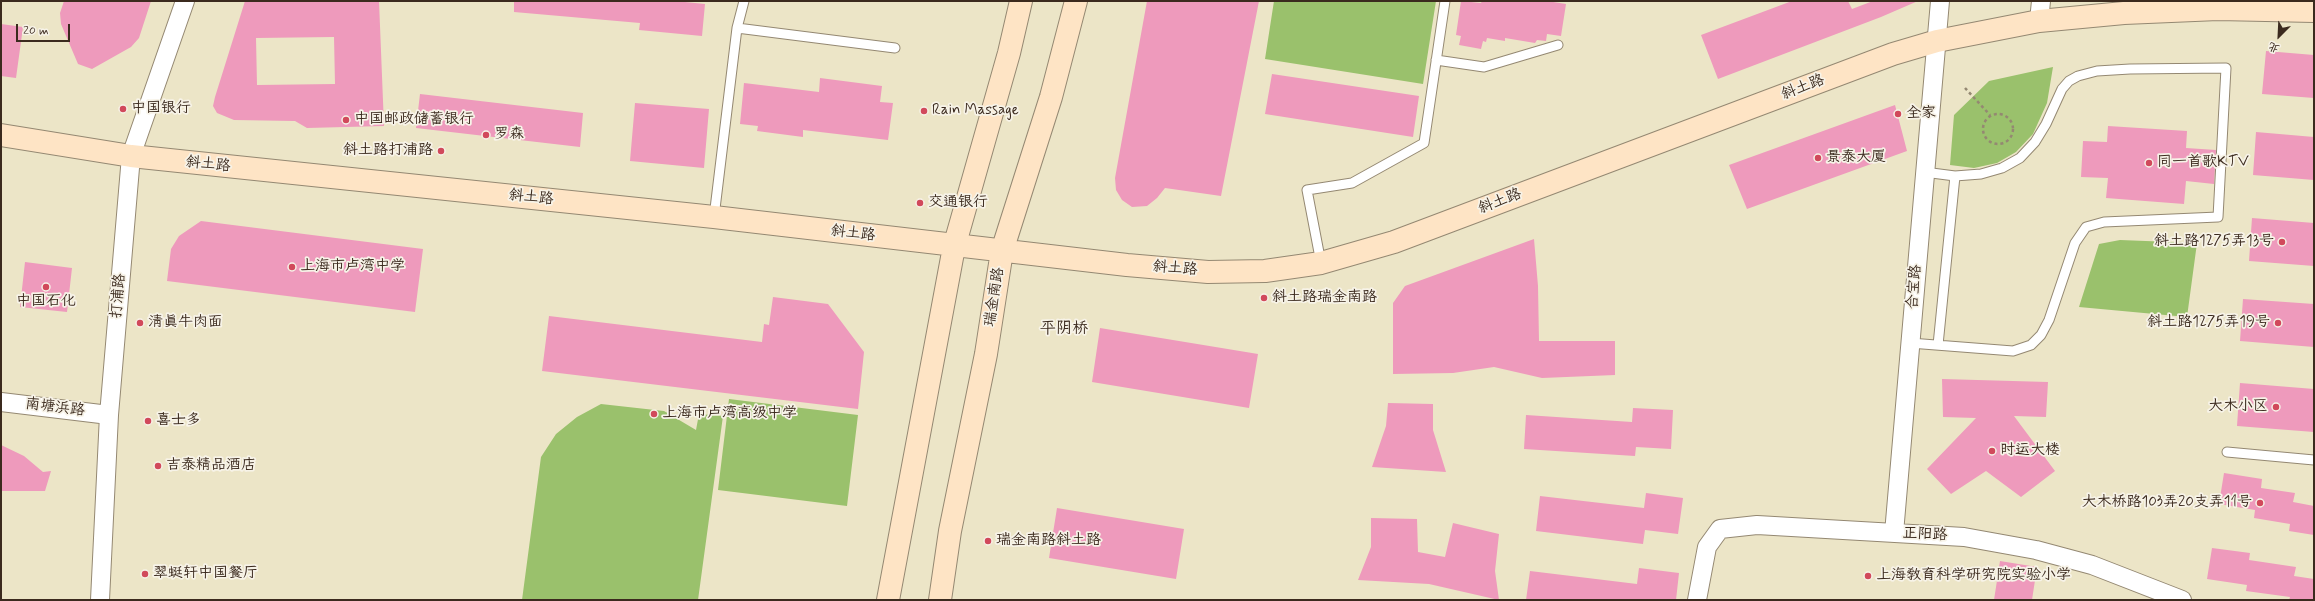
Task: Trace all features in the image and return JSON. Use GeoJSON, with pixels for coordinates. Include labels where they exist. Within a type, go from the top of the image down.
{"type":"FeatureCollection","features":[{"type":"Feature","properties":{"kind":"main road"},"geometry":{"type":"LineString","coordinates":[[888,600],[954,247],[1009,53],[1021,1]]}},
{"type":"Feature","properties":{"kind":"main road","name":"瑞金南路"},"geometry":{"type":"LineString","coordinates":[[940,600],[950,531],[986,354],[1002,251],[1051,97],[1076,1]]}},
{"type":"Feature","properties":{"kind":"main road","name":"斜土路"},"geometry":{"type":"LineString","coordinates":[[1,135],[131,156],[714,218],[954,247],[1208,272],[1265,271],[1321,263],[1394,242],[1893,54],[2040,11],[2314,11]]}},
{"type":"Feature","properties":{"kind":"street","name":"打浦路"},"geometry":{"type":"LineString","coordinates":[[100,600],[109,415],[131,156],[185,1]]}},
{"type":"Feature","properties":{"kind":"street","name":"合宝路"},"geometry":{"type":"LineString","coordinates":[[1894,533],[1924,172],[1940,1]]}},
{"type":"Feature","properties":{"kind":"street","name":"南塘浜路"},"geometry":{"type":"LineString","coordinates":[[1,402],[109,415]]}},
{"type":"Feature","properties":{"kind":"street","name":"正阳路"},"geometry":{"type":"LineString","coordinates":[[1698,592],[1707,547],[1720,529],[1757,524],[1964,536],[2036,550],[2092,564],[2157,595],[2182,600]]}},
{"type":"Feature","properties":{"kind":"lane"},"geometry":{"type":"LineString","coordinates":[[714,218],[737,28],[744,1]]}},
{"type":"Feature","properties":{"kind":"lane"},"geometry":{"type":"LineString","coordinates":[[1321,263],[1307,190],[1352,183],[1424,143],[1445,1]]}},
{"type":"Feature","properties":{"kind":"lane"},"geometry":{"type":"LineString","coordinates":[[737,28],[895,48]]}},
{"type":"Feature","properties":{"kind":"lane"},"geometry":{"type":"LineString","coordinates":[[1436,60],[1484,67],[1558,45]]}},
{"type":"Feature","properties":{"kind":"lane"},"geometry":{"type":"LineString","coordinates":[[1910,343],[2013,351],[2031,345],[2041,336],[2049,320],[2075,243],[2086,227],[2104,222],[2218,217],[2226,68],[2130,69],[2097,71],[2078,76],[2069,81],[2062,89],[2046,124],[2035,142],[2020,158],[2002,168],[1981,174],[1956,176],[1924,172]]}},
{"type":"Feature","properties":{"kind":"lane"},"geometry":{"type":"LineString","coordinates":[[1938,345],[1956,176]]}},
{"type":"Feature","properties":{"kind":"lane"},"geometry":{"type":"LineString","coordinates":[[2227,452],[2314,460]]}},
{"type":"Feature","properties":{"kind":"path"},"geometry":{"type":"LineString","coordinates":[[1965,88],[1990,115]]}},
{"type":"Feature","properties":{"kind":"path"},"geometry":{"type":"LineString","coordinates":[[2000,114],[2012,122],[2012,136],[2004,143],[1994,144],[1985,138],[1983,128],[1984,123],[1990,115],[2000,114]]}},
{"type":"Feature","properties":{"kind":"green space"},"geometry":{"type":"Polygon","coordinates":[[[1274,1],[1436,1],[1423,84],[1265,59],[1274,1]]]}},
{"type":"Feature","properties":{"kind":"green space"},"geometry":{"type":"Polygon","coordinates":[[[2053,67],[2047,103],[2033,134],[2016,152],[1997,163],[1974,168],[1950,165],[1954,115],[1989,81],[2053,67]]]}},
{"type":"Feature","properties":{"kind":"green space"},"geometry":{"type":"Polygon","coordinates":[[[2120,240],[2197,243],[2187,317],[2079,307],[2099,244],[2120,240]]]}},
{"type":"Feature","properties":{"kind":"green space"},"geometry":{"type":"Polygon","coordinates":[[[729,399],[858,415],[847,506],[718,490],[729,399]]]}},
{"type":"Feature","properties":{"kind":"green space"},"geometry":{"type":"Polygon","coordinates":[[[601,404],[664,411],[696,430],[699,414],[723,416],[698,600],[522,600],[541,457],[556,434],[577,417],[601,404]]]}},
{"type":"Feature","properties":{"kind":"building"},"geometry":{"type":"Polygon","coordinates":[[[64,1],[151,1],[139,38],[131,47],[92,69],[78,64],[61,24],[60,13],[64,1]]]}},
{"type":"Feature","properties":{"kind":"building"},"geometry":{"type":"Polygon","coordinates":[[[245,1],[379,1],[384,126],[307,128],[295,121],[234,120],[217,113],[213,106],[245,1]],[[334,37],[256,38],[257,85],[335,84],[334,37]]]}},
{"type":"Feature","properties":{"kind":"building"},"geometry":{"type":"Polygon","coordinates":[[[514,1],[675,1],[705,4],[702,36],[639,30],[640,23],[514,12],[514,1]]]}},
{"type":"Feature","properties":{"kind":"building"},"geometry":{"type":"Polygon","coordinates":[[[1147,1],[1259,1],[1221,196],[1165,188],[1157,198],[1147,206],[1132,207],[1122,200],[1116,190],[1115,178],[1147,1]]]}},
{"type":"Feature","properties":{"kind":"building"},"geometry":{"type":"Polygon","coordinates":[[[1461,1],[1481,3],[1482,1],[1547,1],[1566,4],[1561,36],[1547,34],[1546,41],[1537,40],[1535,43],[1505,38],[1505,41],[1487,38],[1486,42],[1483,41],[1481,49],[1459,45],[1461,36],[1456,35],[1461,1]]]}},
{"type":"Feature","properties":{"kind":"building"},"geometry":{"type":"Polygon","coordinates":[[[1792,1],[1848,1],[1852,9],[1873,1],[1918,1],[1881,17],[1718,79],[1701,35],[1792,1]]]}},
{"type":"Feature","properties":{"kind":"building"},"geometry":{"type":"Polygon","coordinates":[[[1,24],[23,27],[16,78],[1,76],[1,24]]]}},
{"type":"Feature","properties":{"kind":"building"},"geometry":{"type":"Polygon","coordinates":[[[2266,51],[2314,55],[2314,98],[2262,94],[2266,51]]]}},
{"type":"Feature","properties":{"kind":"building"},"geometry":{"type":"Polygon","coordinates":[[[1272,74],[1419,96],[1413,137],[1265,114],[1272,74]]]}},
{"type":"Feature","properties":{"kind":"building"},"geometry":{"type":"Polygon","coordinates":[[[820,78],[882,86],[880,102],[893,103],[888,140],[803,130],[803,137],[757,131],[758,126],[740,124],[744,83],[819,92],[820,78]]]}},
{"type":"Feature","properties":{"kind":"building"},"geometry":{"type":"Polygon","coordinates":[[[420,94],[583,113],[580,147],[416,128],[420,94]]]}},
{"type":"Feature","properties":{"kind":"building"},"geometry":{"type":"Polygon","coordinates":[[[635,103],[709,109],[704,168],[630,161],[635,103]]]}},
{"type":"Feature","properties":{"kind":"building","name":"景泰大厦"},"geometry":{"type":"Polygon","coordinates":[[[1895,105],[1907,151],[1747,209],[1729,165],[1895,105]]]}},
{"type":"Feature","properties":{"kind":"building","name":"同一首歌KTV"},"geometry":{"type":"Polygon","coordinates":[[[2108,126],[2187,131],[2186,148],[2216,150],[2214,184],[2186,181],[2184,204],[2106,198],[2108,178],[2081,177],[2083,141],[2107,142],[2108,126]]]}},
{"type":"Feature","properties":{"kind":"building"},"geometry":{"type":"Polygon","coordinates":[[[2256,132],[2314,137],[2314,180],[2253,175],[2256,132]]]}},
{"type":"Feature","properties":{"kind":"building","name":"斜土路1275弄13号"},"geometry":{"type":"Polygon","coordinates":[[[2252,218],[2314,223],[2314,266],[2249,261],[2252,218]]]}},
{"type":"Feature","properties":{"kind":"building"},"geometry":{"type":"Polygon","coordinates":[[[201,221],[423,249],[415,312],[167,281],[171,249],[179,236],[201,221]]]}},
{"type":"Feature","properties":{"kind":"building"},"geometry":{"type":"Polygon","coordinates":[[[1534,239],[1538,286],[1539,341],[1615,341],[1615,375],[1542,378],[1494,367],[1453,373],[1393,374],[1393,303],[1405,286],[1534,239]]]}},
{"type":"Feature","properties":{"kind":"building","name":"中国石化"},"geometry":{"type":"Polygon","coordinates":[[[25,262],[72,268],[67,312],[20,307],[25,262]]]}},
{"type":"Feature","properties":{"kind":"building"},"geometry":{"type":"Polygon","coordinates":[[[773,297],[828,304],[864,352],[858,409],[542,371],[549,316],[762,342],[764,324],[769,325],[773,297]]]}},
{"type":"Feature","properties":{"kind":"building","name":"斜土路1275弄19号"},"geometry":{"type":"Polygon","coordinates":[[[2243,299],[2314,304],[2314,347],[2240,341],[2243,299]]]}},
{"type":"Feature","properties":{"kind":"building"},"geometry":{"type":"Polygon","coordinates":[[[1100,328],[1258,354],[1249,408],[1092,382],[1100,328]]]}},
{"type":"Feature","properties":{"kind":"building","name":"时运大楼"},"geometry":{"type":"Polygon","coordinates":[[[1942,379],[2048,382],[2046,417],[2014,416],[2055,471],[2021,497],[1986,471],[1951,494],[1927,469],[1976,418],[1943,417],[1942,379]]]}},
{"type":"Feature","properties":{"kind":"building","name":"大木小区"},"geometry":{"type":"Polygon","coordinates":[[[2240,383],[2314,389],[2314,432],[2237,426],[2240,383]]]}},
{"type":"Feature","properties":{"kind":"building"},"geometry":{"type":"Polygon","coordinates":[[[1388,403],[1433,404],[1433,430],[1446,472],[1372,467],[1386,426],[1388,403]]]}},
{"type":"Feature","properties":{"kind":"building"},"geometry":{"type":"Polygon","coordinates":[[[1633,408],[1673,410],[1671,449],[1636,447],[1635,456],[1524,449],[1526,415],[1632,422],[1633,408]]]}},
{"type":"Feature","properties":{"kind":"building"},"geometry":{"type":"Polygon","coordinates":[[[1,445],[24,456],[43,472],[51,471],[45,491],[1,491],[1,445]]]}},
{"type":"Feature","properties":{"kind":"building","name":"大木桥路103弄20支弄11号"},"geometry":{"type":"Polygon","coordinates":[[[2224,473],[2262,479],[2261,488],[2295,493],[2293,502],[2314,506],[2314,535],[2289,531],[2290,524],[2254,518],[2255,510],[2219,504],[2224,473]]]}},
{"type":"Feature","properties":{"kind":"building"},"geometry":{"type":"Polygon","coordinates":[[[1646,493],[1683,498],[1678,534],[1645,530],[1643,544],[1536,531],[1540,496],[1644,508],[1646,493]]]}},
{"type":"Feature","properties":{"kind":"building"},"geometry":{"type":"Polygon","coordinates":[[[1057,508],[1184,529],[1176,579],[1049,558],[1057,508]]]}},
{"type":"Feature","properties":{"kind":"building"},"geometry":{"type":"Polygon","coordinates":[[[1371,518],[1417,519],[1418,552],[1445,557],[1453,523],[1499,534],[1495,571],[1499,600],[1429,584],[1358,580],[1371,547],[1371,518]]]}},
{"type":"Feature","properties":{"kind":"building"},"geometry":{"type":"Polygon","coordinates":[[[2212,548],[2250,553],[2249,560],[2296,567],[2294,576],[2314,579],[2314,600],[2289,600],[2290,597],[2246,591],[2247,585],[2207,579],[2212,548]]]}},
{"type":"Feature","properties":{"kind":"building"},"geometry":{"type":"Polygon","coordinates":[[[2000,561],[2037,567],[2032,600],[1994,600],[2000,561]]]}},
{"type":"Feature","properties":{"kind":"building"},"geometry":{"type":"Polygon","coordinates":[[[1639,568],[1679,573],[1676,600],[1526,600],[1530,571],[1637,584],[1639,568]]]}},
{"type":"Feature","properties":{"kind":"place","name":"中国银行"},"geometry":{"type":"Point","coordinates":[123,109]}},
{"type":"Feature","properties":{"kind":"place","name":"Rain Massage"},"geometry":{"type":"Point","coordinates":[924,111]}},
{"type":"Feature","properties":{"kind":"place","name":"全家"},"geometry":{"type":"Point","coordinates":[1898,114]}},
{"type":"Feature","properties":{"kind":"place","name":"中国邮政储蓄银行"},"geometry":{"type":"Point","coordinates":[346,120]}},
{"type":"Feature","properties":{"kind":"place","name":"罗森"},"geometry":{"type":"Point","coordinates":[486,135]}},
{"type":"Feature","properties":{"kind":"place","name":"斜土路打浦路"},"geometry":{"type":"Point","coordinates":[441,151]}},
{"type":"Feature","properties":{"kind":"place","name":"景泰大厦"},"geometry":{"type":"Point","coordinates":[1818,158]}},
{"type":"Feature","properties":{"kind":"place","name":"同一首歌KTV"},"geometry":{"type":"Point","coordinates":[2149,163]}},
{"type":"Feature","properties":{"kind":"place","name":"交通银行"},"geometry":{"type":"Point","coordinates":[920,203]}},
{"type":"Feature","properties":{"kind":"place","name":"斜土路1275弄13号"},"geometry":{"type":"Point","coordinates":[2282,242]}},
{"type":"Feature","properties":{"kind":"place","name":"上海市卢湾中学"},"geometry":{"type":"Point","coordinates":[292,267]}},
{"type":"Feature","properties":{"kind":"place","name":"中国石化"},"geometry":{"type":"Point","coordinates":[46,287]}},
{"type":"Feature","properties":{"kind":"place","name":"斜土路瑞金南路"},"geometry":{"type":"Point","coordinates":[1264,298]}},
{"type":"Feature","properties":{"kind":"place","name":"清真牛肉面"},"geometry":{"type":"Point","coordinates":[140,323]}},
{"type":"Feature","properties":{"kind":"place","name":"斜土路1275弄19号"},"geometry":{"type":"Point","coordinates":[2278,323]}},
{"type":"Feature","properties":{"kind":"place","name":"大木小区"},"geometry":{"type":"Point","coordinates":[2276,407]}},
{"type":"Feature","properties":{"kind":"place","name":"上海市卢湾高级中学"},"geometry":{"type":"Point","coordinates":[654,414]}},
{"type":"Feature","properties":{"kind":"place","name":"喜士多"},"geometry":{"type":"Point","coordinates":[148,421]}},
{"type":"Feature","properties":{"kind":"place","name":"时运大楼"},"geometry":{"type":"Point","coordinates":[1992,451]}},
{"type":"Feature","properties":{"kind":"place","name":"吉泰精品酒店"},"geometry":{"type":"Point","coordinates":[158,466]}},
{"type":"Feature","properties":{"kind":"place","name":"大木桥路103弄20支弄11号"},"geometry":{"type":"Point","coordinates":[2260,503]}},
{"type":"Feature","properties":{"kind":"place","name":"瑞金南路斜土路"},"geometry":{"type":"Point","coordinates":[988,541]}},
{"type":"Feature","properties":{"kind":"place","name":"翠蜓轩中国餐厅"},"geometry":{"type":"Point","coordinates":[145,574]}},
{"type":"Feature","properties":{"kind":"place","name":"上海教育科学研究院实验小学"},"geometry":{"type":"Point","coordinates":[1868,576]}},
{"type":"Feature","properties":{"kind":"district","name":"平阴桥"},"geometry":{"type":"Point","coordinates":[1064,330]}}]}
